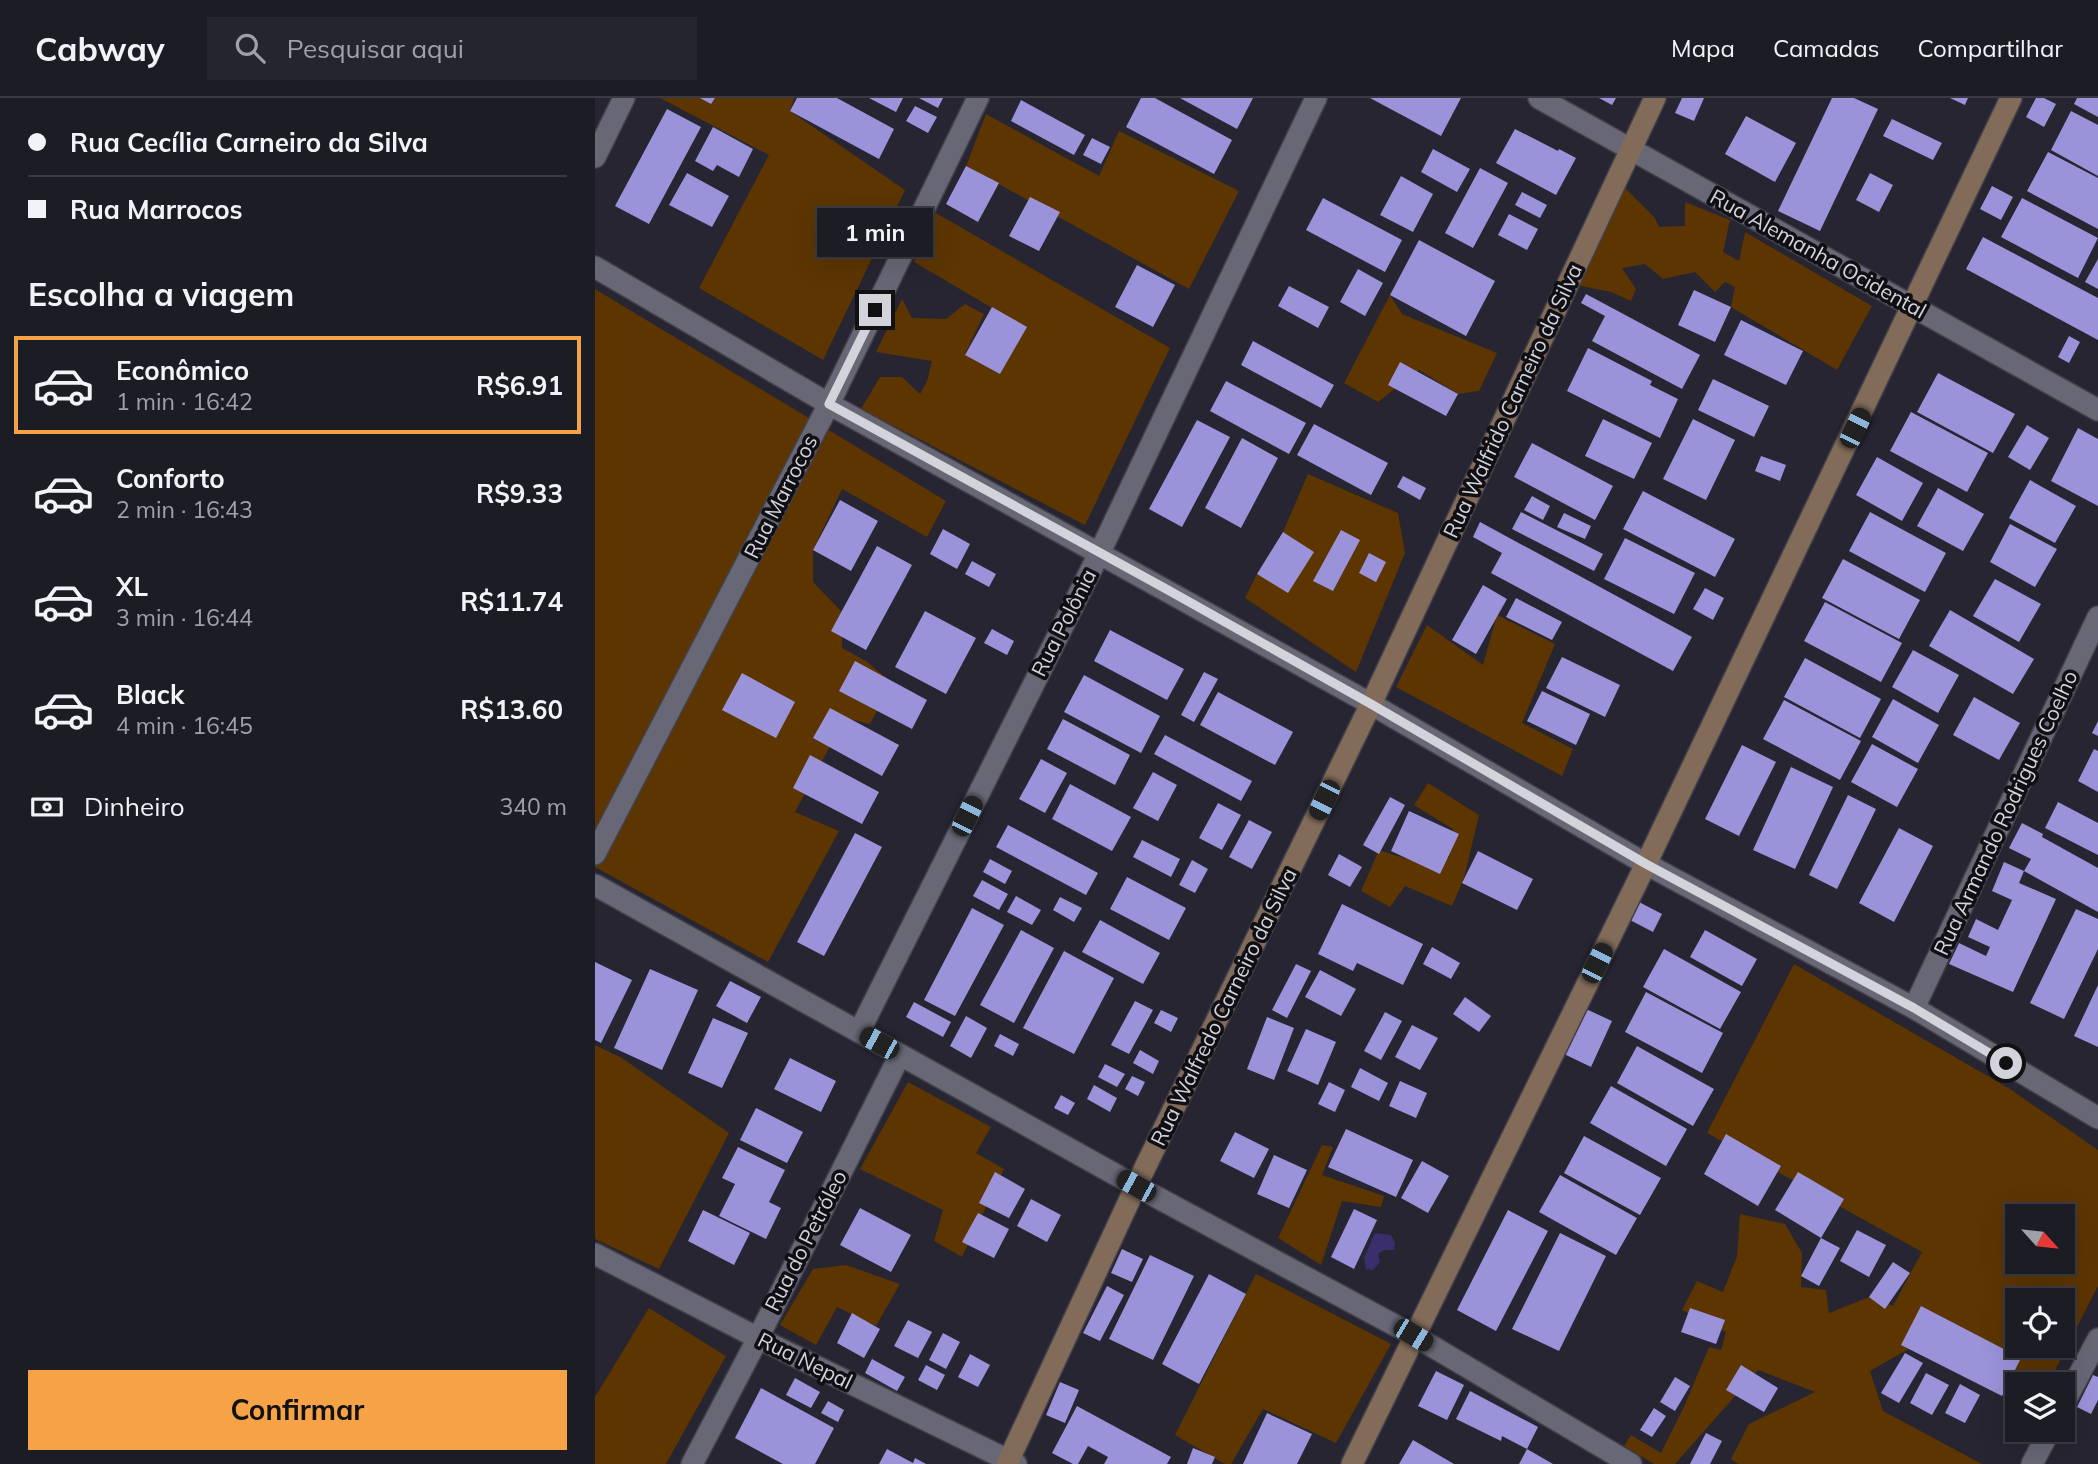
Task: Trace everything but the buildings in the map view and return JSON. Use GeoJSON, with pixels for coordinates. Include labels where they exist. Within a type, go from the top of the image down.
{"type":"FeatureCollection","features":[{"type":"Feature","properties":{"kind":"main road","name":"Rua Walfrido Carneiro da Silva"},"geometry":{"type":"LineString","coordinates":[[1371,704],[1655,98]]}},
{"type":"Feature","properties":{"kind":"main road"},"geometry":{"type":"LineString","coordinates":[[1352,1464],[1646,864],[2011,98]]}},
{"type":"Feature","properties":{"kind":"main road","name":"Rua Walfredo Carneiro da Silva"},"geometry":{"type":"LineString","coordinates":[[1011,1463],[1136,1186],[1371,704]]}},
{"type":"Feature","properties":{"kind":"street"},"geometry":{"type":"LineString","coordinates":[[595,157],[624,98]]}},
{"type":"Feature","properties":{"kind":"street","name":"Rua Marrocos"},"geometry":{"type":"LineString","coordinates":[[595,855],[829,404],[978,98]]}},
{"type":"Feature","properties":{"kind":"street","name":"Rua Polônia"},"geometry":{"type":"LineString","coordinates":[[859,1032],[1100,552],[1316,98]]}},
{"type":"Feature","properties":{"kind":"street","name":"Rua Alemanha Ocidental"},"geometry":{"type":"LineString","coordinates":[[1539,98],[2098,410]]}},
{"type":"Feature","properties":{"kind":"street"},"geometry":{"type":"LineString","coordinates":[[595,267],[829,404],[1371,704],[1646,864],[1914,1008],[2098,1118]]}},
{"type":"Feature","properties":{"kind":"street","name":"Rua Armando Rodrigues Coelho"},"geometry":{"type":"LineString","coordinates":[[1914,1008],[2098,617]]}},
{"type":"Feature","properties":{"kind":"street"},"geometry":{"type":"LineString","coordinates":[[595,885],[1136,1186],[1413,1335],[1631,1464]]}},
{"type":"Feature","properties":{"kind":"street","name":"Rua do Petróleo"},"geometry":{"type":"LineString","coordinates":[[692,1464],[900,1055]]}},
{"type":"Feature","properties":{"kind":"street","name":"Rua Nepal"},"geometry":{"type":"LineString","coordinates":[[595,1254],[1011,1463]]}},
{"type":"Feature","properties":{"kind":"street"},"geometry":{"type":"LineString","coordinates":[[2075,1382],[2098,1339]]}},
{"type":"Feature","properties":{"kind":"street"},"geometry":{"type":"LineString","coordinates":[[2032,1464],[2044,1442]]}},
{"type":"Feature","properties":{"kind":"shaded area"},"geometry":{"type":"Polygon","coordinates":[[[660,98],[794,98],[790,111],[905,190],[823,360],[699,288],[769,155],[660,98]]]}},
{"type":"Feature","properties":{"kind":"shaded area"},"geometry":{"type":"Polygon","coordinates":[[[986,114],[1099,176],[1119,131],[1239,191],[1189,289],[966,166],[986,114]]]}},
{"type":"Feature","properties":{"kind":"shaded area"},"geometry":{"type":"Polygon","coordinates":[[[1624,187],[1655,218],[1659,227],[1685,226],[1685,202],[1730,220],[1723,252],[1739,261],[1745,232],[1872,306],[1837,370],[1731,307],[1735,287],[1725,282],[1715,292],[1695,272],[1663,279],[1645,264],[1622,268],[1636,289],[1631,301],[1611,292],[1576,285],[1624,187]]]}},
{"type":"Feature","properties":{"kind":"shaded area"},"geometry":{"type":"Polygon","coordinates":[[[936,213],[1170,348],[1085,525],[861,409],[880,377],[902,377],[920,394],[927,381],[932,361],[876,352],[902,299],[912,318],[946,319],[965,304],[984,314],[965,354],[1000,374],[1026,328],[914,262],[936,213]]]}},
{"type":"Feature","properties":{"kind":"shaded area"},"geometry":{"type":"Polygon","coordinates":[[[595,289],[946,501],[927,537],[842,489],[813,550],[813,582],[842,612],[842,648],[866,661],[892,683],[870,724],[845,718],[795,812],[839,831],[768,962],[595,867],[595,289]]]}},
{"type":"Feature","properties":{"kind":"shaded area"},"geometry":{"type":"Polygon","coordinates":[[[1390,295],[1402,314],[1497,353],[1479,391],[1458,394],[1419,370],[1378,402],[1344,383],[1390,295]]]}},
{"type":"Feature","properties":{"kind":"shaded area"},"geometry":{"type":"Polygon","coordinates":[[[1308,474],[1398,513],[1405,553],[1356,672],[1245,598],[1283,532],[1308,474]]]}},
{"type":"Feature","properties":{"kind":"shaded area"},"geometry":{"type":"Polygon","coordinates":[[[1497,615],[1555,644],[1522,723],[1573,749],[1562,776],[1396,687],[1427,625],[1483,665],[1497,615]]]}},
{"type":"Feature","properties":{"kind":"shaded area"},"geometry":{"type":"Polygon","coordinates":[[[1428,783],[1479,815],[1464,878],[1452,906],[1405,886],[1390,907],[1361,891],[1379,850],[1429,866],[1449,857],[1453,829],[1414,805],[1428,783]]]}},
{"type":"Feature","properties":{"kind":"shaded area"},"geometry":{"type":"Polygon","coordinates":[[[1794,964],[2010,1089],[2098,1150],[2098,1286],[2075,1331],[2075,1288],[2005,1288],[2005,1358],[2061,1358],[2054,1372],[2018,1372],[1940,1331],[1870,1371],[1883,1411],[1982,1464],[1738,1464],[1731,1459],[1749,1424],[1815,1392],[1758,1370],[1675,1464],[1654,1464],[1624,1446],[1631,1435],[1661,1453],[1709,1347],[1721,1350],[1726,1332],[1682,1310],[1697,1281],[1723,1292],[1737,1256],[1740,1214],[1785,1224],[1802,1253],[1801,1287],[1826,1290],[1829,1313],[1869,1297],[1893,1306],[1922,1252],[1707,1133],[1794,964]]]}},
{"type":"Feature","properties":{"kind":"shaded area"},"geometry":{"type":"Polygon","coordinates":[[[595,1045],[622,1058],[729,1133],[659,1269],[595,1239],[595,1045]]]}},
{"type":"Feature","properties":{"kind":"shaded area"},"geometry":{"type":"Polygon","coordinates":[[[908,1082],[991,1127],[976,1153],[1004,1169],[962,1257],[934,1241],[943,1210],[860,1169],[908,1082]]]}},
{"type":"Feature","properties":{"kind":"shaded area"},"geometry":{"type":"Polygon","coordinates":[[[1322,1145],[1333,1147],[1322,1175],[1384,1196],[1381,1207],[1342,1201],[1321,1265],[1278,1238],[1322,1145]]]}},
{"type":"Feature","properties":{"kind":"shaded area"},"geometry":{"type":"Polygon","coordinates":[[[1375,1233],[1391,1235],[1395,1243],[1394,1250],[1384,1250],[1378,1254],[1380,1262],[1373,1270],[1366,1269],[1364,1258],[1375,1233]]]}},
{"type":"Feature","properties":{"kind":"shaded area"},"geometry":{"type":"Polygon","coordinates":[[[846,1265],[900,1284],[876,1326],[837,1307],[816,1345],[780,1325],[813,1269],[846,1265]]]}},
{"type":"Feature","properties":{"kind":"shaded area"},"geometry":{"type":"Polygon","coordinates":[[[1256,1274],[1391,1344],[1336,1443],[1263,1409],[1231,1464],[1225,1464],[1175,1435],[1256,1274]]]}},
{"type":"Feature","properties":{"kind":"shaded area"},"geometry":{"type":"Polygon","coordinates":[[[649,1308],[726,1356],[666,1464],[595,1464],[595,1397],[649,1308]]]}},
{"type":"Feature","properties":{"kind":"route"},"geometry":{"type":"LineString","coordinates":[[875,310],[829,404],[1168,590],[1646,864],[1914,1008],[2006,1063]]}}]}
